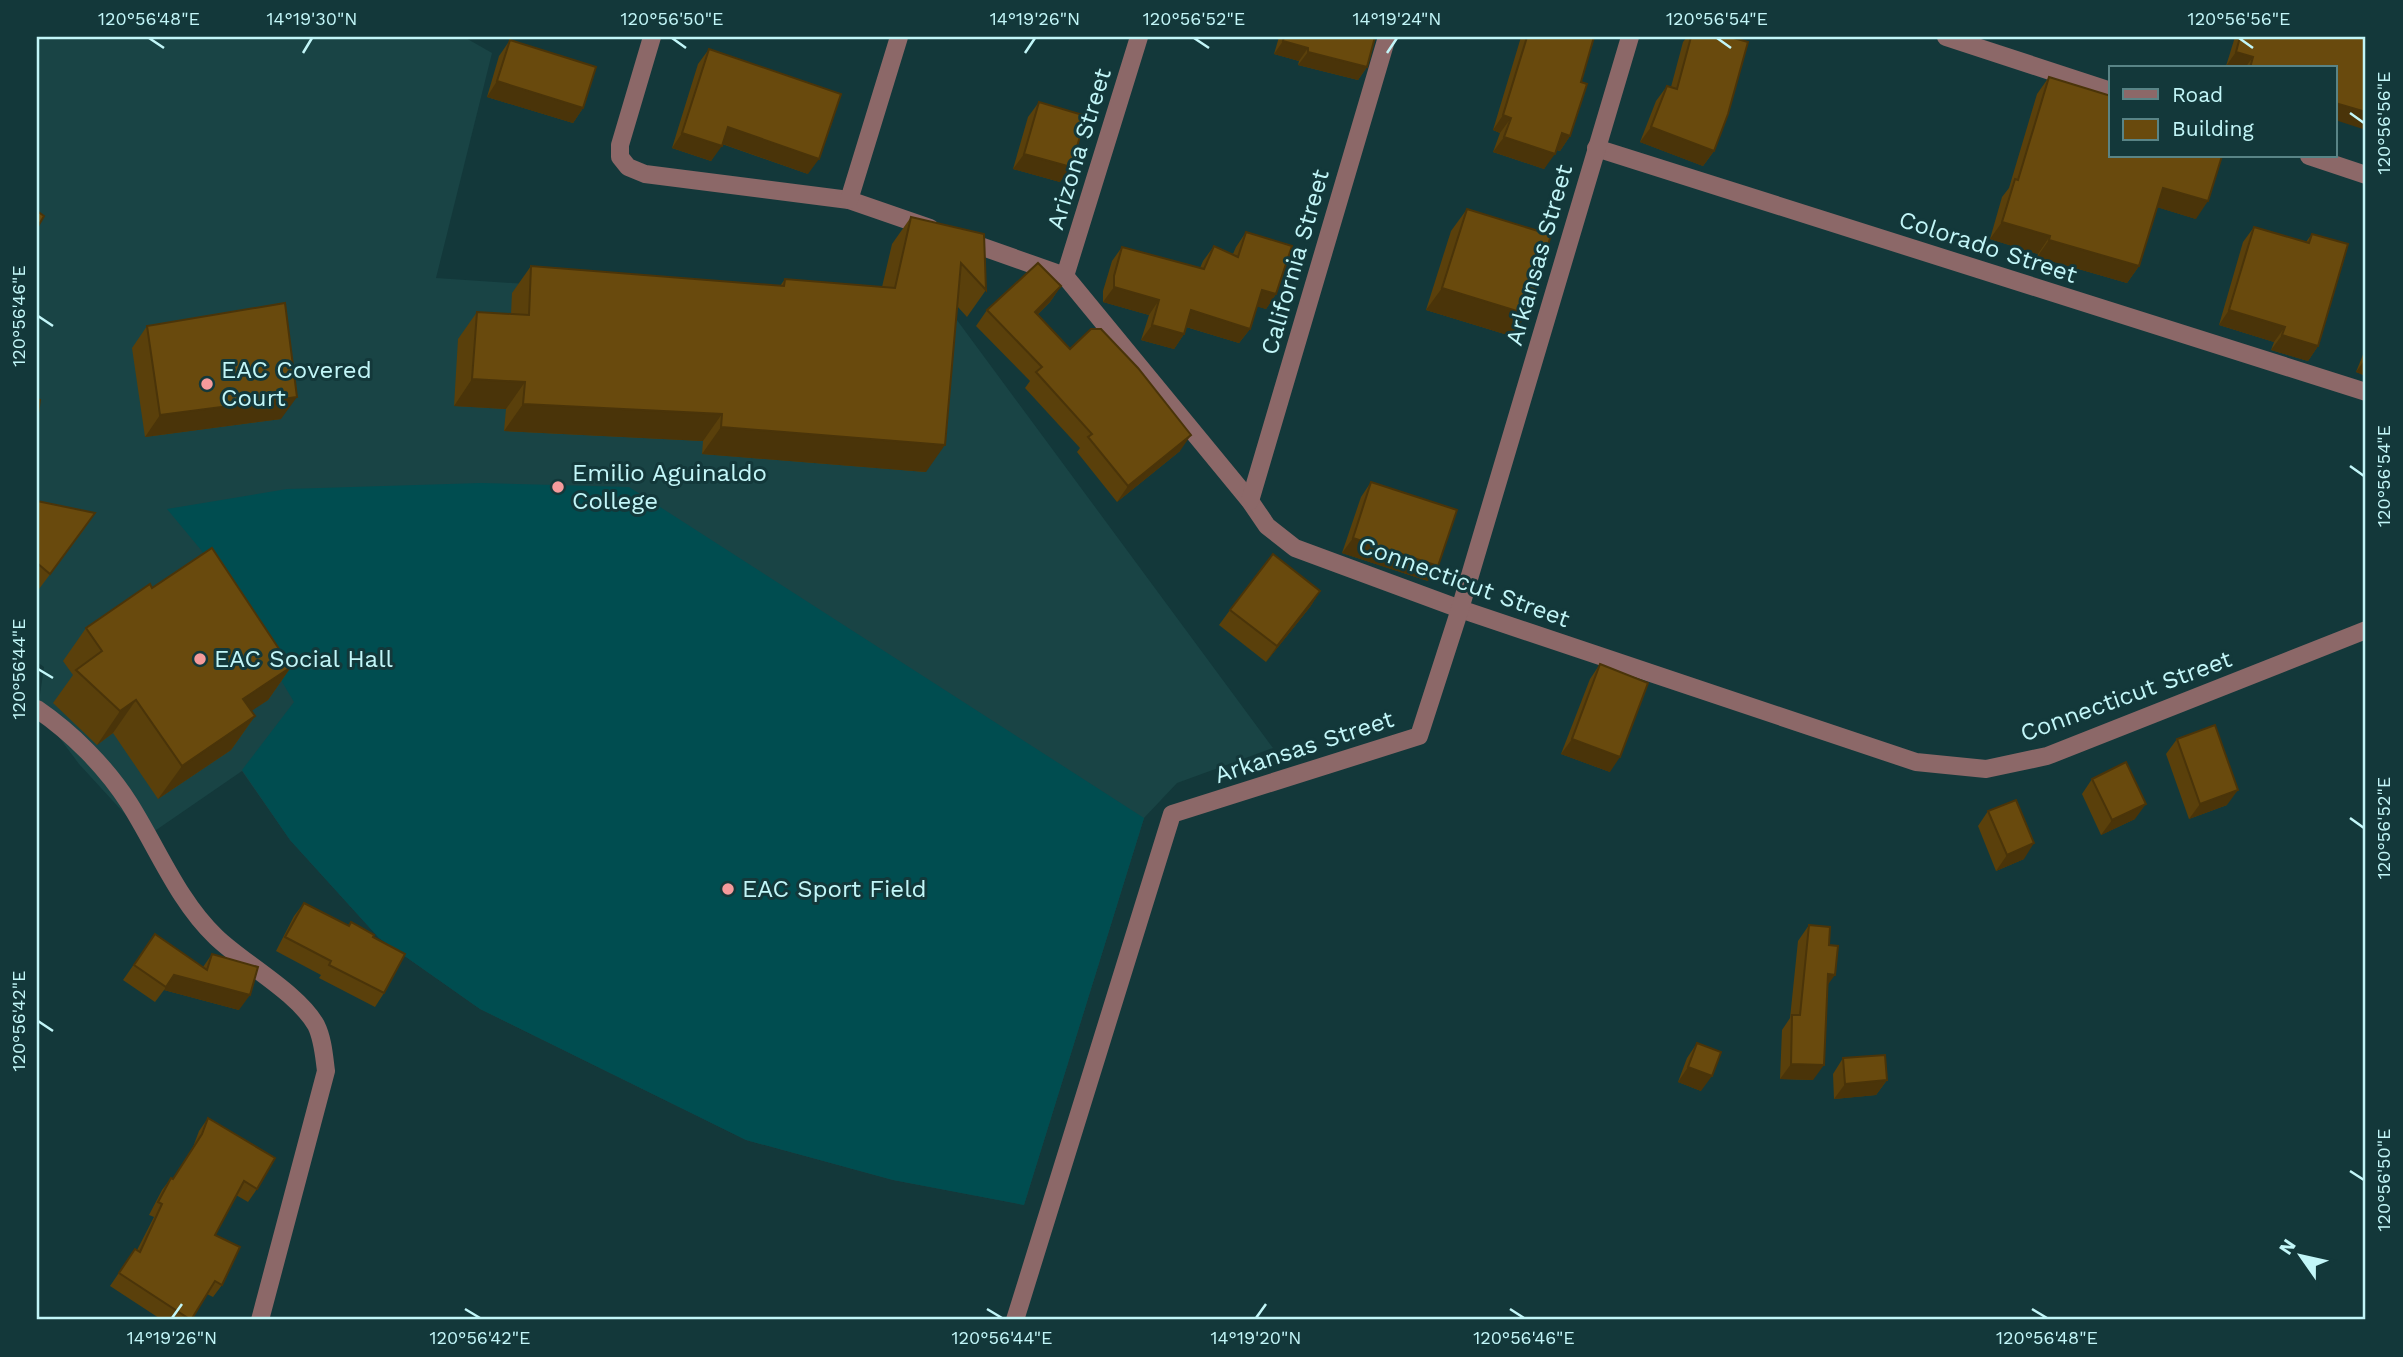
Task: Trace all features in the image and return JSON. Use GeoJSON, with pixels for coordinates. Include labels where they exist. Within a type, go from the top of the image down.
{"type":"FeatureCollection","features":[{"type":"Feature","properties":{"kind":"street"},"geometry":{"type":"LineString","coordinates":[[652,37],[621,145],[620,157],[628,167],[645,174],[849,200],[1065,276]]}},
{"type":"Feature","properties":{"kind":"street"},"geometry":{"type":"LineString","coordinates":[[849,200],[899,37]]}},
{"type":"Feature","properties":{"kind":"street","name":"Arizona Street"},"geometry":{"type":"LineString","coordinates":[[1065,276],[1139,37]]}},
{"type":"Feature","properties":{"kind":"street","name":"California Street"},"geometry":{"type":"LineString","coordinates":[[1250,501],[1387,37]]}},
{"type":"Feature","properties":{"kind":"street","name":"Arkansas Street"},"geometry":{"type":"LineString","coordinates":[[1015,1320],[1172,814],[1419,736],[1460,609],[1630,37]]}},
{"type":"Feature","properties":{"kind":"street"},"geometry":{"type":"LineString","coordinates":[[1946,37],[2109,90]]}},
{"type":"Feature","properties":{"kind":"street","name":"Colorado Street"},"geometry":{"type":"LineString","coordinates":[[1595,148],[2366,392]]}},
{"type":"Feature","properties":{"kind":"street"},"geometry":{"type":"LineString","coordinates":[[2314,158],[2366,175]]}},
{"type":"Feature","properties":{"kind":"street","name":"Connecticut Street"},"geometry":{"type":"LineString","coordinates":[[1065,276],[1250,501],[1267,526],[1295,548],[1460,609],[1916,762],[1986,769],[2047,756],[2366,631]]}},
{"type":"Feature","properties":{"kind":"street"},"geometry":{"type":"LineString","coordinates":[[37,709],[106,771],[128,802],[192,909],[207,927],[238,956],[299,1004],[315,1024],[320,1036],[326,1071],[260,1320]]}},
{"type":"Feature","properties":{"kind":"shaded area","name":"Emilio Aguinaldo College"},"geometry":{"type":"Polygon","coordinates":[[[37,37],[464,37],[492,53],[436,278],[951,312],[1273,748],[1177,783],[1144,818],[1024,1205],[893,1180],[746,1140],[480,1009],[379,938],[290,840],[242,771],[146,837],[79,764],[38,709],[44,667],[37,662],[37,37]]]}},
{"type":"Feature","properties":{"kind":"shaded area","name":"EAC Sport Field"},"geometry":{"type":"Polygon","coordinates":[[[481,483],[629,487],[1144,818],[1024,1205],[893,1180],[746,1140],[480,1009],[379,938],[290,840],[242,770],[294,702],[211,562],[167,509],[287,489],[481,483]]]}},
{"type":"Feature","properties":{"kind":"building"},"geometry":{"type":"Polygon","coordinates":[[[1284,37],[1375,37],[1367,67],[1308,52],[1308,48],[1283,41],[1284,37]]]}},
{"type":"Feature","properties":{"kind":"building"},"geometry":{"type":"Polygon","coordinates":[[[1527,37],[1594,37],[1581,82],[1587,84],[1570,136],[1562,133],[1555,154],[1504,137],[1511,118],[1503,115],[1527,37]]]}},
{"type":"Feature","properties":{"kind":"building"},"geometry":{"type":"Polygon","coordinates":[[[1691,37],[1730,37],[1748,42],[1728,114],[1714,151],[1651,127],[1667,86],[1677,89],[1691,37]]]}},
{"type":"Feature","properties":{"kind":"building"},"geometry":{"type":"Polygon","coordinates":[[[2240,37],[2366,37],[2366,112],[2336,103],[2336,66],[2251,66],[2253,57],[2236,52],[2240,37]]]}},
{"type":"Feature","properties":{"kind":"building"},"geometry":{"type":"Polygon","coordinates":[[[510,40],[596,67],[583,108],[497,81],[510,40]]]}},
{"type":"Feature","properties":{"kind":"building"},"geometry":{"type":"Polygon","coordinates":[[[709,49],[841,94],[819,159],[728,127],[722,146],[682,133],[709,49]]]}},
{"type":"Feature","properties":{"kind":"building"},"geometry":{"type":"Polygon","coordinates":[[[2049,77],[2109,95],[2109,158],[2221,158],[2208,201],[2163,188],[2139,266],[2049,240],[2050,236],[2002,222],[2015,179],[2018,180],[2049,77]]]}},
{"type":"Feature","properties":{"kind":"building"},"geometry":{"type":"Polygon","coordinates":[[[1039,102],[1086,116],[1071,167],[1024,154],[1039,102]]]}},
{"type":"Feature","properties":{"kind":"building"},"geometry":{"type":"Polygon","coordinates":[[[1467,209],[1551,235],[1527,314],[1442,288],[1467,209]]]}},
{"type":"Feature","properties":{"kind":"building"},"geometry":{"type":"Polygon","coordinates":[[[37,211],[44,216],[37,228],[37,211]]]}},
{"type":"Feature","properties":{"kind":"building"},"geometry":{"type":"Polygon","coordinates":[[[911,217],[984,234],[986,290],[961,263],[945,445],[721,427],[722,414],[523,404],[525,382],[472,379],[477,312],[529,315],[531,266],[784,286],[785,279],[895,288],[911,217]]]}},
{"type":"Feature","properties":{"kind":"building"},"geometry":{"type":"Polygon","coordinates":[[[2254,227],[2309,243],[2312,234],[2348,244],[2318,346],[2282,335],[2285,327],[2229,310],[2254,227]]]}},
{"type":"Feature","properties":{"kind":"building"},"geometry":{"type":"Polygon","coordinates":[[[1246,232],[1292,246],[1276,294],[1262,290],[1250,329],[1191,310],[1184,334],[1152,325],[1159,300],[1114,287],[1114,276],[1122,247],[1204,269],[1214,246],[1238,257],[1246,232]]]}},
{"type":"Feature","properties":{"kind":"building"},"geometry":{"type":"Polygon","coordinates":[[[1038,263],[1061,286],[1035,312],[1070,349],[1091,329],[1101,329],[1138,368],[1191,435],[1128,486],[1088,437],[1092,434],[1036,372],[1042,367],[987,310],[1038,263]]]}},
{"type":"Feature","properties":{"kind":"building","name":"EAC Covered Court"},"geometry":{"type":"Polygon","coordinates":[[[285,303],[297,397],[160,415],[147,326],[285,303]]]}},
{"type":"Feature","properties":{"kind":"building"},"geometry":{"type":"Polygon","coordinates":[[[37,399],[40,400],[37,420],[37,399]]]}},
{"type":"Feature","properties":{"kind":"building"},"geometry":{"type":"Polygon","coordinates":[[[1371,482],[1457,510],[1438,566],[1353,538],[1371,482]]]}},
{"type":"Feature","properties":{"kind":"building"},"geometry":{"type":"Polygon","coordinates":[[[37,501],[95,513],[50,574],[37,563],[37,501]]]}},
{"type":"Feature","properties":{"kind":"building"},"geometry":{"type":"Polygon","coordinates":[[[212,548],[291,667],[243,699],[255,716],[182,766],[136,700],[120,711],[76,670],[102,651],[86,628],[150,584],[152,588],[212,548]]]}},
{"type":"Feature","properties":{"kind":"building"},"geometry":{"type":"Polygon","coordinates":[[[1273,554],[1320,591],[1277,646],[1230,610],[1273,554]]]}},
{"type":"Feature","properties":{"kind":"building"},"geometry":{"type":"Polygon","coordinates":[[[1600,664],[1648,683],[1620,757],[1572,739],[1600,664]]]}},
{"type":"Feature","properties":{"kind":"building"},"geometry":{"type":"Polygon","coordinates":[[[2215,725],[2238,790],[2200,804],[2177,739],[2215,725]]]}},
{"type":"Feature","properties":{"kind":"building"},"geometry":{"type":"Polygon","coordinates":[[[2126,762],[2146,804],[2112,820],[2092,779],[2126,762]]]}},
{"type":"Feature","properties":{"kind":"building"},"geometry":{"type":"Polygon","coordinates":[[[2016,800],[2034,843],[2007,855],[1988,811],[2016,800]]]}},
{"type":"Feature","properties":{"kind":"building"},"geometry":{"type":"Polygon","coordinates":[[[304,903],[349,926],[351,922],[405,954],[384,993],[329,965],[331,961],[285,937],[304,903]]]}},
{"type":"Feature","properties":{"kind":"building"},"geometry":{"type":"Polygon","coordinates":[[[1809,925],[1830,927],[1829,945],[1838,946],[1835,975],[1828,974],[1824,1065],[1791,1064],[1792,1015],[1800,1015],[1809,925]]]}},
{"type":"Feature","properties":{"kind":"building"},"geometry":{"type":"Polygon","coordinates":[[[155,934],[207,970],[212,954],[258,967],[250,995],[174,975],[166,987],[134,965],[155,934]]]}},
{"type":"Feature","properties":{"kind":"building"},"geometry":{"type":"Polygon","coordinates":[[[1697,1043],[1721,1052],[1712,1076],[1688,1067],[1697,1043]]]}},
{"type":"Feature","properties":{"kind":"building"},"geometry":{"type":"Polygon","coordinates":[[[1885,1055],[1887,1080],[1845,1084],[1843,1058],[1885,1055]]]}},
{"type":"Feature","properties":{"kind":"building"},"geometry":{"type":"Polygon","coordinates":[[[208,1118],[275,1158],[257,1189],[244,1181],[215,1235],[240,1247],[222,1285],[215,1281],[191,1320],[119,1273],[135,1249],[140,1252],[162,1204],[158,1202],[171,1178],[173,1179],[202,1134],[208,1118]]]}},
{"type":"Feature","properties":{"kind":"place","name":"EAC Covered Court"},"geometry":{"type":"Point","coordinates":[207,384]}},
{"type":"Feature","properties":{"kind":"place","name":"Emilio Aguinaldo College"},"geometry":{"type":"Point","coordinates":[558,487]}},
{"type":"Feature","properties":{"kind":"place","name":"EAC Social Hall"},"geometry":{"type":"Point","coordinates":[200,659]}},
{"type":"Feature","properties":{"kind":"place","name":"EAC Sport Field"},"geometry":{"type":"Point","coordinates":[728,889]}}]}
